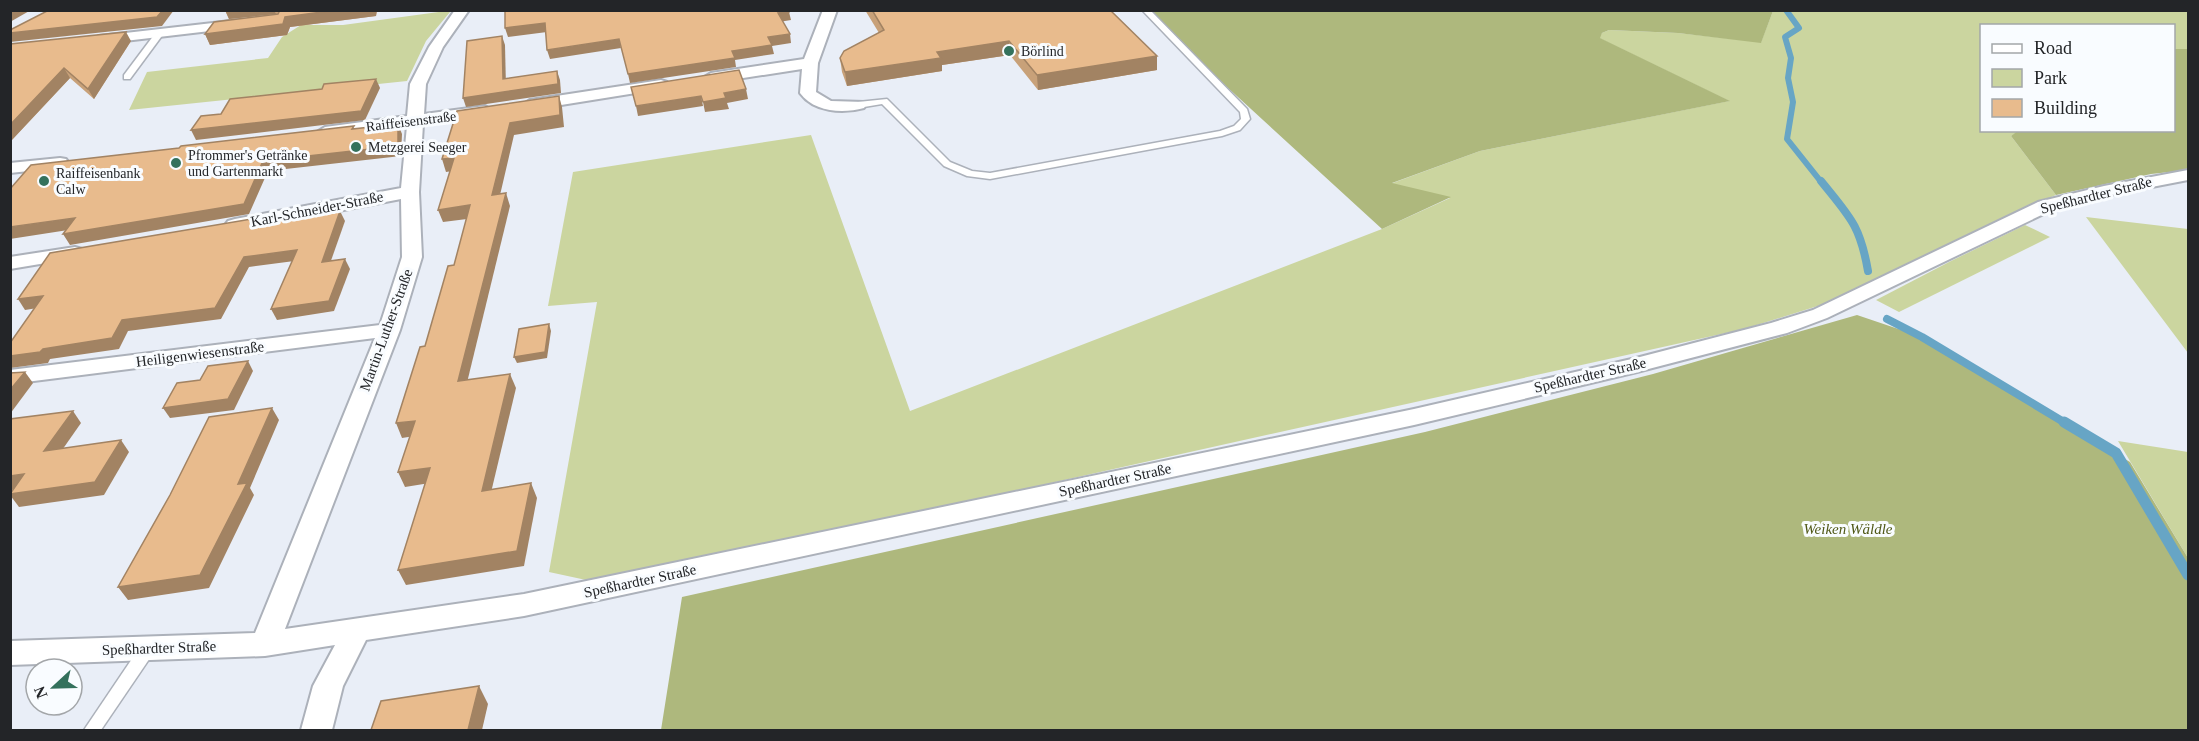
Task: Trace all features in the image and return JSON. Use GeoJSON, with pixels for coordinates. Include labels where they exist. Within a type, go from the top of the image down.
{"type":"FeatureCollection","features":[{"type":"Feature","properties":{"kind":"street","name":"Martin-Luther-Straße"},"geometry":{"type":"LineString","coordinates":[[265,644],[389,330],[412,257],[410,192],[418,84],[436,47],[462,10]]}},
{"type":"Feature","properties":{"kind":"street"},"geometry":{"type":"LineString","coordinates":[[830,10],[810,63],[808,93],[816,103],[837,106],[858,105]]}},
{"type":"Feature","properties":{"kind":"street"},"geometry":{"type":"LineString","coordinates":[[81,42],[253,23]]}},
{"type":"Feature","properties":{"kind":"street"},"geometry":{"type":"LineString","coordinates":[[519,106],[810,63]]}},
{"type":"Feature","properties":{"kind":"street","name":"Raiffeisenstraße"},"geometry":{"type":"LineString","coordinates":[[308,134],[496,110]]}},
{"type":"Feature","properties":{"kind":"street"},"geometry":{"type":"LineString","coordinates":[[10,168],[82,160]]}},
{"type":"Feature","properties":{"kind":"street","name":"Speßhardter Straße"},"geometry":{"type":"LineString","coordinates":[[10,653],[265,644],[524,605],[1414,417],[1648,362],[1779,328],[1820,314],[2045,206],[2188,175]]}},
{"type":"Feature","properties":{"kind":"street","name":"Karl-Schneider-Straße"},"geometry":{"type":"LineString","coordinates":[[220,228],[410,192]]}},
{"type":"Feature","properties":{"kind":"street"},"geometry":{"type":"LineString","coordinates":[[10,263],[95,250]]}},
{"type":"Feature","properties":{"kind":"street","name":"Heiligenwiesenstraße"},"geometry":{"type":"LineString","coordinates":[[10,377],[389,330]]}},
{"type":"Feature","properties":{"kind":"street"},"geometry":{"type":"LineString","coordinates":[[317,730],[328,686],[357,630]]}},
{"type":"Feature","properties":{"kind":"lane"},"geometry":{"type":"LineString","coordinates":[[858,105],[884,101],[947,164],[970,174],[990,176],[1237,129],[1246,119],[1244,111],[1145,10]]}},
{"type":"Feature","properties":{"kind":"lane"},"geometry":{"type":"LineString","coordinates":[[127,77],[160,33]]}},
{"type":"Feature","properties":{"kind":"lane"},"geometry":{"type":"LineString","coordinates":[[92,730],[148,648]]}},
{"type":"Feature","properties":{"kind":"green space"},"geometry":{"type":"Polygon","coordinates":[[[1144,11],[1773,11],[1761,43],[1678,33],[1609,30],[1602,33],[1600,38],[1730,101],[1480,151],[1392,183],[1451,197],[1382,229],[1144,11]]]}},
{"type":"Feature","properties":{"kind":"green space"},"geometry":{"type":"Polygon","coordinates":[[[1773,11],[2188,11],[2188,49],[2175,49],[2175,24],[1980,24],[1980,132],[2017,132],[2011,136],[2056,195],[2010,214],[1840,299],[1744,329],[600,583],[549,572],[597,302],[548,306],[573,172],[811,135],[910,411],[1382,229],[1450,198],[1390,184],[1480,151],[1729,101],[1599,38],[1602,33],[1609,30],[1678,33],[1761,42],[1773,11]]]}},
{"type":"Feature","properties":{"kind":"green space"},"geometry":{"type":"Polygon","coordinates":[[[450,12],[426,41],[407,81],[129,110],[147,72],[268,58],[282,37],[301,25],[343,25],[450,12]]]}},
{"type":"Feature","properties":{"kind":"green space"},"geometry":{"type":"Polygon","coordinates":[[[2175,49],[2188,49],[2188,170],[2151,174],[2056,195],[2011,136],[2016,132],[2175,132],[2175,49]]]}},
{"type":"Feature","properties":{"kind":"green space"},"geometry":{"type":"Polygon","coordinates":[[[2086,217],[2188,229],[2188,353],[2086,217]]]}},
{"type":"Feature","properties":{"kind":"green space"},"geometry":{"type":"Polygon","coordinates":[[[2025,225],[2050,237],[1899,312],[1876,300],[1951,261],[2025,225]]]}},
{"type":"Feature","properties":{"kind":"green space","name":"Weiken Wäldle"},"geometry":{"type":"Polygon","coordinates":[[[1857,315],[1922,337],[2130,462],[2188,558],[2188,730],[661,730],[682,597],[1425,432],[1653,374],[1857,315]]]}},
{"type":"Feature","properties":{"kind":"green space"},"geometry":{"type":"Polygon","coordinates":[[[2118,441],[2188,452],[2188,558],[2118,441]]]}},
{"type":"Feature","properties":{"kind":"building"},"geometry":{"type":"Polygon","coordinates":[[[49,10],[163,10],[157,17],[10,33],[10,30],[49,10]]]}},
{"type":"Feature","properties":{"kind":"building"},"geometry":{"type":"Polygon","coordinates":[[[280,10],[337,10],[285,17],[283,24],[205,34],[214,22],[278,14],[280,10]]]}},
{"type":"Feature","properties":{"kind":"building"},"geometry":{"type":"Polygon","coordinates":[[[505,10],[789,10],[789,12],[778,13],[790,34],[768,37],[772,45],[732,51],[735,58],[628,74],[619,39],[547,50],[545,23],[505,28],[505,10]]]}},
{"type":"Feature","properties":{"kind":"building","name":"Börlind"},"geometry":{"type":"Polygon","coordinates":[[[872,10],[1110,10],[1157,56],[1037,75],[1009,41],[937,52],[941,58],[845,72],[840,58],[844,51],[884,30],[872,10]]]}},
{"type":"Feature","properties":{"kind":"building"},"geometry":{"type":"Polygon","coordinates":[[[126,32],[88,89],[64,68],[10,125],[10,44],[126,32]]]}},
{"type":"Feature","properties":{"kind":"building"},"geometry":{"type":"Polygon","coordinates":[[[502,36],[503,79],[557,71],[558,84],[463,98],[467,41],[502,36]]]}},
{"type":"Feature","properties":{"kind":"building"},"geometry":{"type":"Polygon","coordinates":[[[739,70],[746,89],[724,93],[726,98],[703,102],[701,96],[636,106],[631,87],[739,70]]]}},
{"type":"Feature","properties":{"kind":"building"},"geometry":{"type":"Polygon","coordinates":[[[376,79],[361,111],[191,130],[201,116],[221,114],[230,99],[322,89],[324,84],[376,79]]]}},
{"type":"Feature","properties":{"kind":"building"},"geometry":{"type":"Polygon","coordinates":[[[559,96],[560,115],[510,123],[492,195],[506,193],[458,381],[510,374],[482,491],[531,483],[517,551],[398,570],[430,468],[398,472],[415,421],[396,423],[420,347],[425,346],[448,266],[454,265],[470,205],[438,210],[454,158],[442,159],[457,111],[559,96]]]}},
{"type":"Feature","properties":{"kind":"building"},"geometry":{"type":"Polygon","coordinates":[[[398,124],[398,146],[263,161],[244,204],[63,234],[75,218],[10,227],[10,189],[31,165],[354,126],[352,129],[398,124]]]}},
{"type":"Feature","properties":{"kind":"building"},"geometry":{"type":"Polygon","coordinates":[[[340,211],[322,262],[345,259],[329,301],[271,309],[297,250],[244,257],[215,308],[122,320],[112,338],[10,356],[10,343],[43,296],[18,299],[50,253],[264,217],[261,222],[340,211]]]}},
{"type":"Feature","properties":{"kind":"building"},"geometry":{"type":"Polygon","coordinates":[[[549,324],[545,352],[514,357],[519,329],[549,324]]]}},
{"type":"Feature","properties":{"kind":"building"},"geometry":{"type":"Polygon","coordinates":[[[248,361],[228,399],[163,408],[177,383],[200,380],[208,366],[248,361]]]}},
{"type":"Feature","properties":{"kind":"building"},"geometry":{"type":"Polygon","coordinates":[[[25,372],[10,390],[10,373],[25,372]]]}},
{"type":"Feature","properties":{"kind":"building"},"geometry":{"type":"Polygon","coordinates":[[[272,408],[238,484],[247,483],[200,575],[118,587],[170,495],[209,417],[272,408]]]}},
{"type":"Feature","properties":{"kind":"building"},"geometry":{"type":"Polygon","coordinates":[[[73,411],[44,451],[121,440],[95,482],[10,494],[24,474],[10,476],[10,419],[73,411]]]}},
{"type":"Feature","properties":{"kind":"building"},"geometry":{"type":"Polygon","coordinates":[[[479,686],[468,730],[371,730],[381,701],[479,686]]]}},
{"type":"Feature","properties":{"kind":"waterway"},"geometry":{"type":"LineString","coordinates":[[1786,10],[1799,28],[1785,37],[1791,58],[1788,78],[1793,102],[1787,139],[1822,183]]}},
{"type":"Feature","properties":{"kind":"waterway"},"geometry":{"type":"LineString","coordinates":[[1821,181],[1852,222],[1865,255],[1868,271]]}},
{"type":"Feature","properties":{"kind":"waterway"},"geometry":{"type":"LineString","coordinates":[[1887,319],[1922,337],[2067,424]]}},
{"type":"Feature","properties":{"kind":"waterway"},"geometry":{"type":"LineString","coordinates":[[2064,422],[2116,453],[2188,575]]}},
{"type":"Feature","properties":{"kind":"place","name":"Börlind"},"geometry":{"type":"Point","coordinates":[1009,51]}},
{"type":"Feature","properties":{"kind":"place","name":"Metzgerei Seeger"},"geometry":{"type":"Point","coordinates":[356,147]}},
{"type":"Feature","properties":{"kind":"place","name":"Pfrommer's Getränke und Gartenmarkt"},"geometry":{"type":"Point","coordinates":[176,163]}},
{"type":"Feature","properties":{"kind":"place","name":"Raiffeisenbank Calw"},"geometry":{"type":"Point","coordinates":[44,181]}}]}
